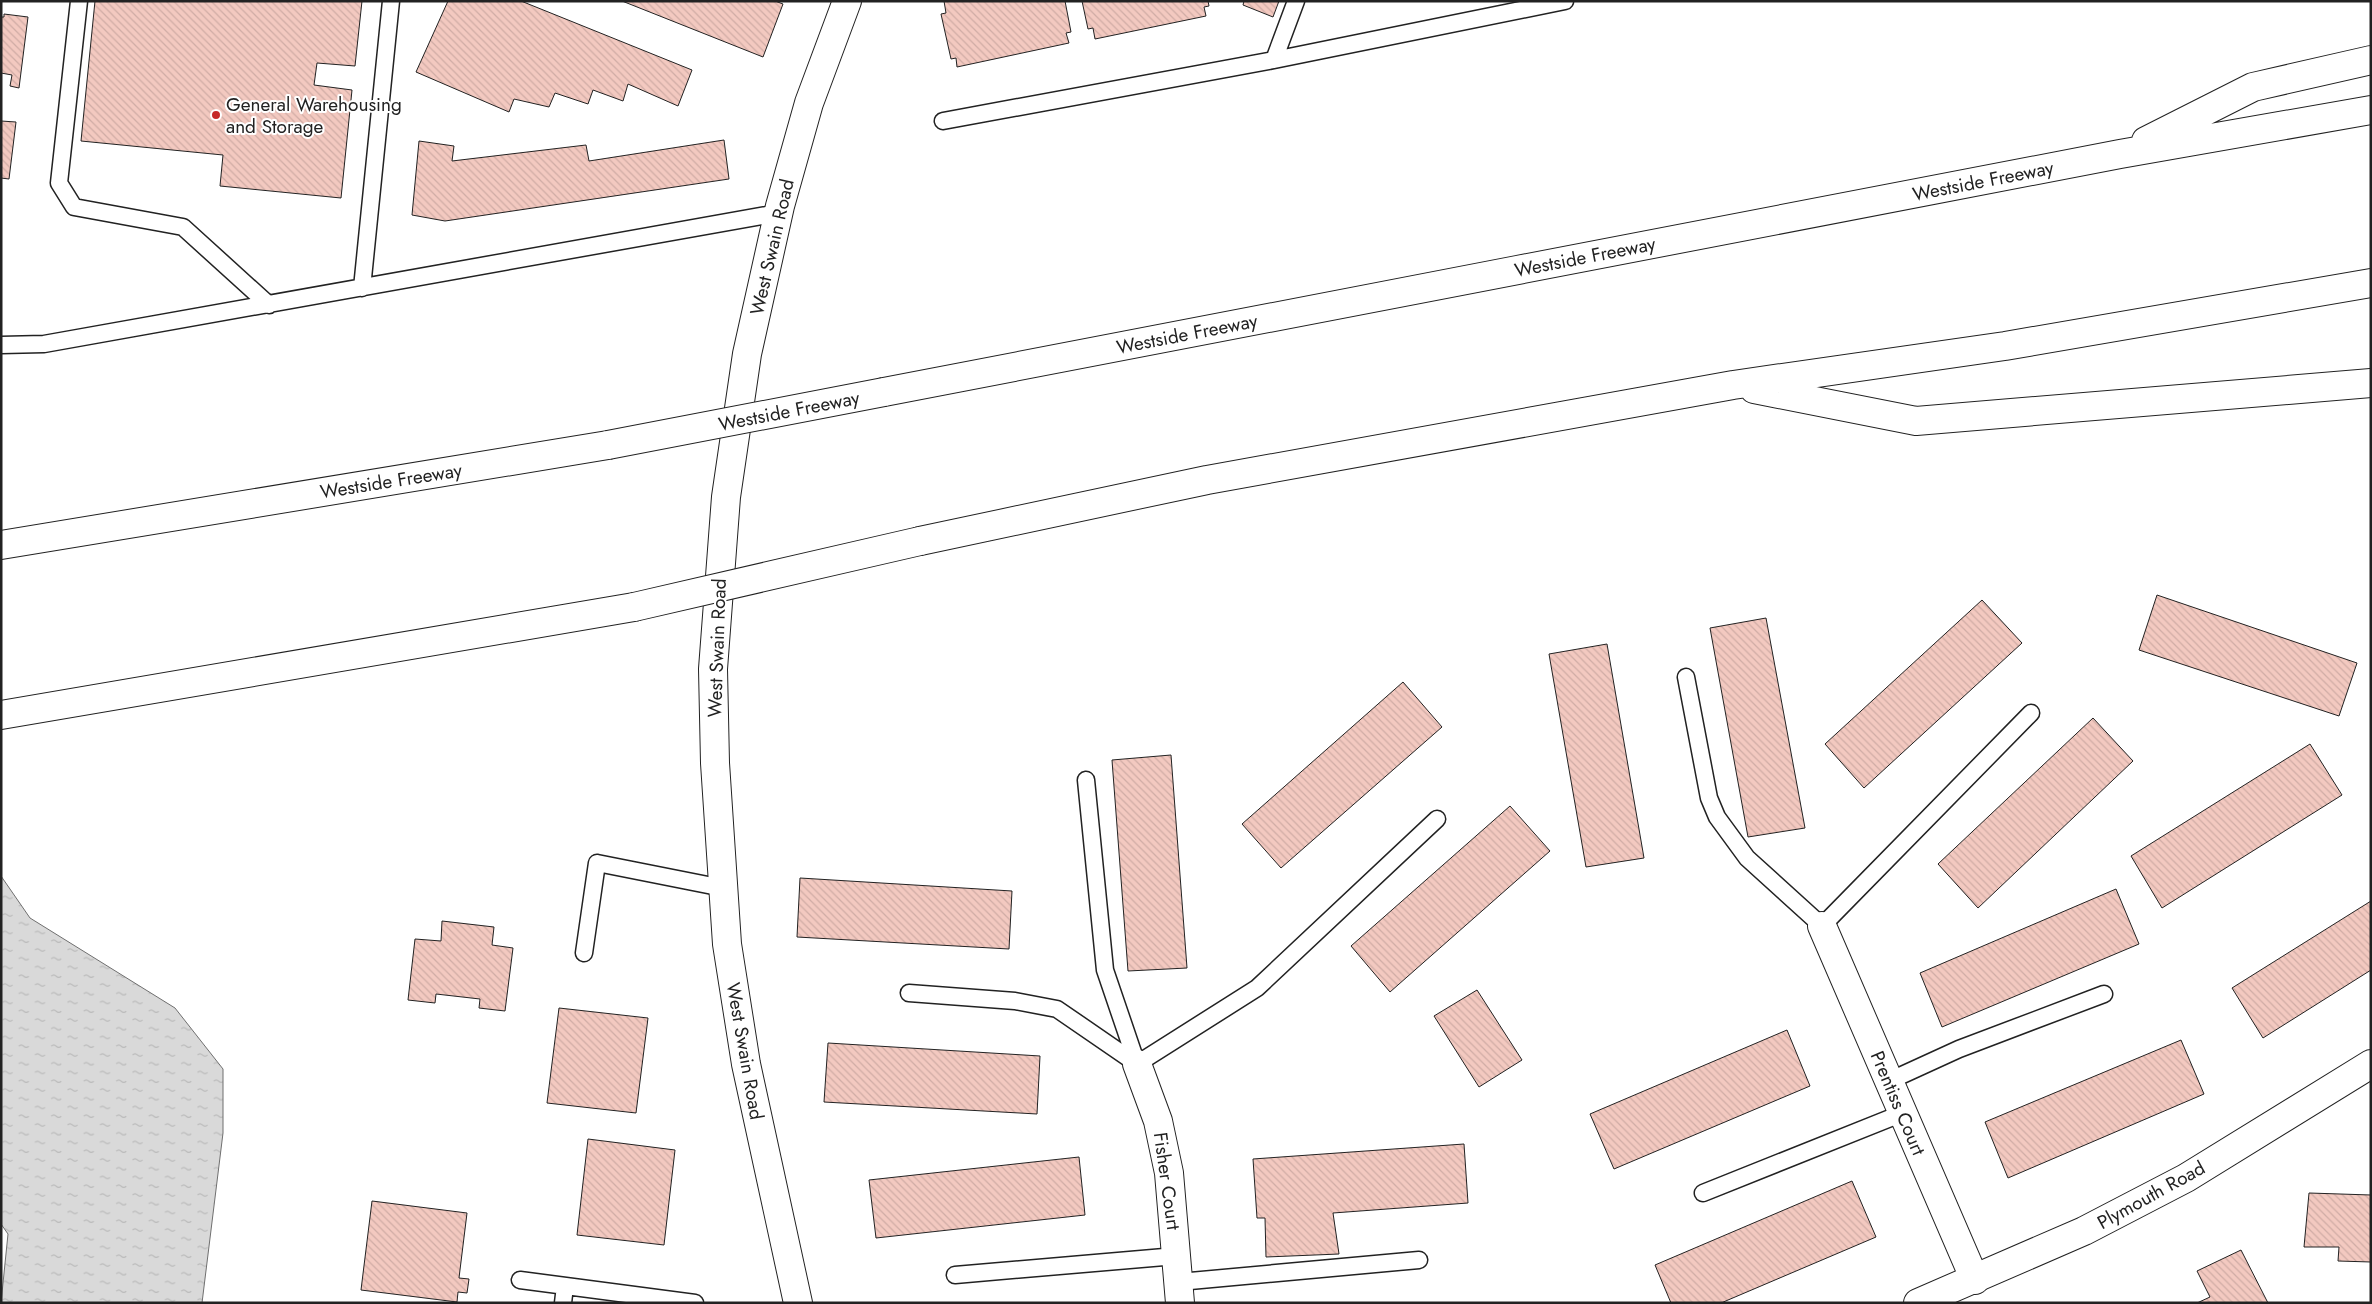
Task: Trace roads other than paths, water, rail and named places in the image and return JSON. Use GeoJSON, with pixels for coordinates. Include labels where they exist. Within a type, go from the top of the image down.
{"type":"FeatureCollection","features":[{"type":"Feature","properties":{"kind":"main road","name":"West Swain Road"},"geometry":{"type":"LineString","coordinates":[[798,1303],[746,1064],[727,944],[715,763],[713,669],[726,497],[748,354],[778,213],[809,103],[847,1]]}},
{"type":"Feature","properties":{"kind":"main road"},"geometry":{"type":"LineString","coordinates":[[2120,154],[2252,87],[2371,60]]}},
{"type":"Feature","properties":{"kind":"main road","name":"Westside Freeway"},"geometry":{"type":"LineString","coordinates":[[1,545],[608,445],[2120,154],[2371,110]]}},
{"type":"Feature","properties":{"kind":"main road"},"geometry":{"type":"LineString","coordinates":[[1,715],[634,607],[920,541],[1207,480],[1733,385],[2005,346],[2371,283]]}},
{"type":"Feature","properties":{"kind":"main road"},"geometry":{"type":"LineString","coordinates":[[1733,385],[1916,421],[2371,383]]}},
{"type":"Feature","properties":{"kind":"main road","name":"Prentiss Court"},"geometry":{"type":"LineString","coordinates":[[1822,926],[1975,1280]]}},
{"type":"Feature","properties":{"kind":"main road","name":"Fisher Court"},"geometry":{"type":"LineString","coordinates":[[1137,1064],[1158,1121],[1170,1173],[1178,1280]]}},
{"type":"Feature","properties":{"kind":"main road","name":"Plymouth Road"},"geometry":{"type":"LineString","coordinates":[[1918,1303],[2084,1232],[2186,1178],[2371,1064]]}},
{"type":"Feature","properties":{"kind":"lane"},"geometry":{"type":"LineString","coordinates":[[79,1],[59,183],[74,207],[183,227],[269,305]]}},
{"type":"Feature","properties":{"kind":"lane"},"geometry":{"type":"LineString","coordinates":[[362,288],[390,1]]}},
{"type":"Feature","properties":{"kind":"lane"},"geometry":{"type":"LineString","coordinates":[[1274,60],[1296,1]]}},
{"type":"Feature","properties":{"kind":"lane"},"geometry":{"type":"LineString","coordinates":[[943,121],[1274,60],[1565,1]]}},
{"type":"Feature","properties":{"kind":"lane"},"geometry":{"type":"LineString","coordinates":[[1,345],[44,344],[778,213]]}},
{"type":"Feature","properties":{"kind":"lane"},"geometry":{"type":"LineString","coordinates":[[1686,677],[1709,798],[1717,817],[1747,858],[1822,926],[2031,713]]}},
{"type":"Feature","properties":{"kind":"lane"},"geometry":{"type":"LineString","coordinates":[[1086,780],[1105,970],[1137,1064]]}},
{"type":"Feature","properties":{"kind":"lane"},"geometry":{"type":"LineString","coordinates":[[1137,1064],[1257,988],[1437,819]]}},
{"type":"Feature","properties":{"kind":"lane"},"geometry":{"type":"LineString","coordinates":[[584,954],[597,863],[723,888]]}},
{"type":"Feature","properties":{"kind":"lane"},"geometry":{"type":"LineString","coordinates":[[909,993],[1015,1000],[1057,1009],[1137,1064]]}},
{"type":"Feature","properties":{"kind":"lane"},"geometry":{"type":"LineString","coordinates":[[1889,1080],[1959,1050],[2104,994]]}},
{"type":"Feature","properties":{"kind":"lane"},"geometry":{"type":"LineString","coordinates":[[1703,1193],[1903,1113]]}},
{"type":"Feature","properties":{"kind":"lane"},"geometry":{"type":"LineString","coordinates":[[955,1275],[1178,1280],[1419,1260]]}},
{"type":"Feature","properties":{"kind":"lane"},"geometry":{"type":"LineString","coordinates":[[520,1280],[695,1303]]}},
{"type":"Feature","properties":{"kind":"lane"},"geometry":{"type":"LineString","coordinates":[[563,1303],[566,1286]]}},
{"type":"Feature","properties":{"kind":"water"},"geometry":{"type":"Polygon","coordinates":[[[1,876],[30,918],[175,1008],[223,1069],[223,1133],[202,1303],[1,1303],[8,1234],[1,1224],[1,876]]]}},
{"type":"Feature","properties":{"kind":"place","name":"General Warehousing and Storage"},"geometry":{"type":"Point","coordinates":[216,115]}}]}
